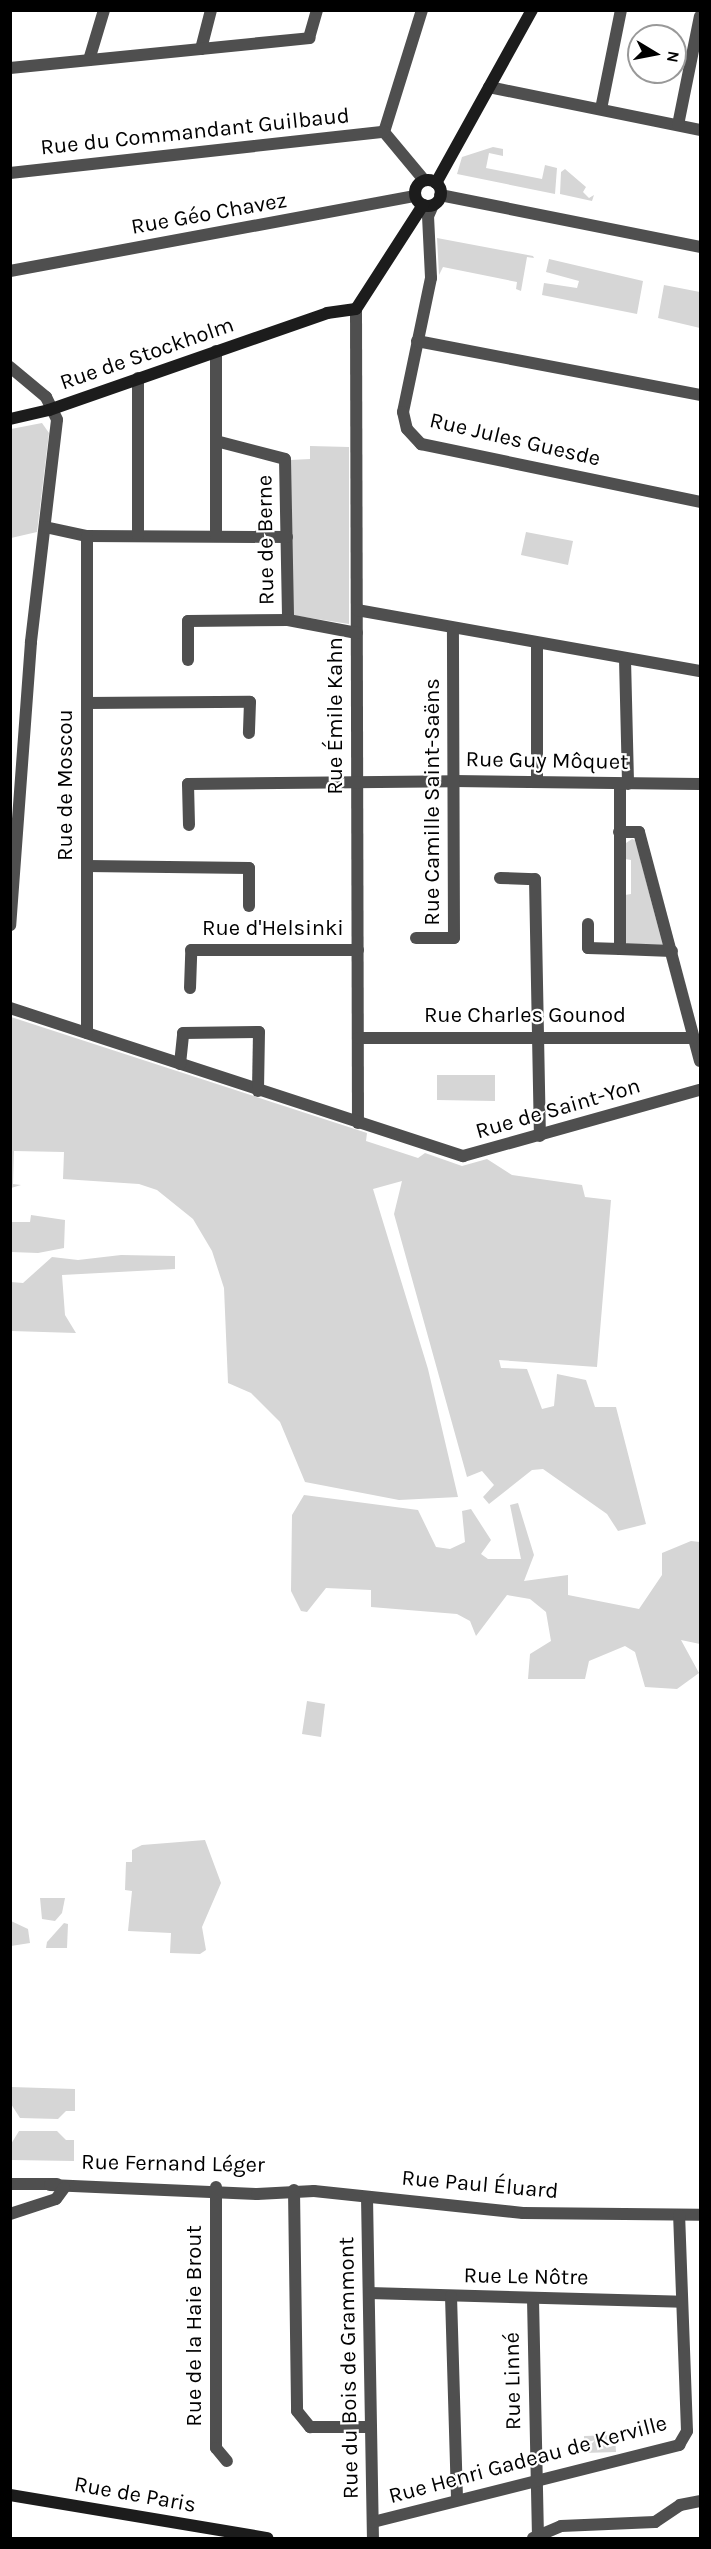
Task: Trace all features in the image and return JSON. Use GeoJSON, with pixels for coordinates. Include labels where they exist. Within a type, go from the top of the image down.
{"type":"FeatureCollection","features":[{"type":"Feature","properties":{"kind":"street"},"geometry":{"type":"LineString","coordinates":[[90,60],[104,10]]}},
{"type":"Feature","properties":{"kind":"street"},"geometry":{"type":"LineString","coordinates":[[201,49],[211,10]]}},
{"type":"Feature","properties":{"kind":"street"},"geometry":{"type":"LineString","coordinates":[[10,68],[309,38],[317,10]]}},
{"type":"Feature","properties":{"kind":"street"},"geometry":{"type":"LineString","coordinates":[[422,10],[384,132],[429,194],[700,247]]}},
{"type":"Feature","properties":{"kind":"street"},"geometry":{"type":"LineString","coordinates":[[356,309],[429,194],[532,10]]}},
{"type":"Feature","properties":{"kind":"street"},"geometry":{"type":"LineString","coordinates":[[601,109],[621,10]]}},
{"type":"Feature","properties":{"kind":"street"},"geometry":{"type":"LineString","coordinates":[[678,125],[700,16]]}},
{"type":"Feature","properties":{"kind":"street"},"geometry":{"type":"LineString","coordinates":[[489,87],[700,130]]}},
{"type":"Feature","properties":{"kind":"street","name":"Rue du Commandant Guilbaud"},"geometry":{"type":"LineString","coordinates":[[10,173],[384,132]]}},
{"type":"Feature","properties":{"kind":"street","name":"Rue Géo Chavez"},"geometry":{"type":"LineString","coordinates":[[10,271],[429,194]]}},
{"type":"Feature","properties":{"kind":"street","name":"Rue Jules Guesde"},"geometry":{"type":"LineString","coordinates":[[429,194],[431,278],[403,412],[407,429],[421,444],[700,502]]}},
{"type":"Feature","properties":{"kind":"street","name":"Rue de Stockholm"},"geometry":{"type":"LineString","coordinates":[[10,925],[16,786],[57,420],[55,409],[327,313],[356,309]]}},
{"type":"Feature","properties":{"kind":"street","name":"Rue Émile Kahn"},"geometry":{"type":"LineString","coordinates":[[356,309],[358,1123]]}},
{"type":"Feature","properties":{"kind":"street"},"geometry":{"type":"LineString","coordinates":[[417,341],[700,395]]}},
{"type":"Feature","properties":{"kind":"street"},"geometry":{"type":"LineString","coordinates":[[216,351],[216,536]]}},
{"type":"Feature","properties":{"kind":"street"},"geometry":{"type":"LineString","coordinates":[[10,367],[55,409]]}},
{"type":"Feature","properties":{"kind":"street"},"geometry":{"type":"LineString","coordinates":[[138,378],[138,536]]}},
{"type":"Feature","properties":{"kind":"street"},"geometry":{"type":"LineString","coordinates":[[10,419],[55,409]]}},
{"type":"Feature","properties":{"kind":"street","name":"Rue de Berne"},"geometry":{"type":"LineString","coordinates":[[216,441],[285,459],[288,620]]}},
{"type":"Feature","properties":{"kind":"street"},"geometry":{"type":"LineString","coordinates":[[45,527],[87,536],[287,537]]}},
{"type":"Feature","properties":{"kind":"street","name":"Rue de Moscou"},"geometry":{"type":"LineString","coordinates":[[87,536],[87,1033]]}},
{"type":"Feature","properties":{"kind":"street"},"geometry":{"type":"LineString","coordinates":[[357,610],[700,671]]}},
{"type":"Feature","properties":{"kind":"street"},"geometry":{"type":"LineString","coordinates":[[188,660],[188,621],[288,620],[357,633]]}},
{"type":"Feature","properties":{"kind":"street","name":"Rue Camille Saint-Saëns"},"geometry":{"type":"LineString","coordinates":[[416,938],[454,938],[453,628]]}},
{"type":"Feature","properties":{"kind":"street"},"geometry":{"type":"LineString","coordinates":[[537,643],[537,782]]}},
{"type":"Feature","properties":{"kind":"street"},"geometry":{"type":"LineString","coordinates":[[620,949],[619,832],[624,784],[625,659]]}},
{"type":"Feature","properties":{"kind":"street"},"geometry":{"type":"LineString","coordinates":[[87,703],[250,702],[249,733]]}},
{"type":"Feature","properties":{"kind":"street","name":"Rue Guy Môquet"},"geometry":{"type":"LineString","coordinates":[[189,825],[188,784],[453,781],[700,784]]}},
{"type":"Feature","properties":{"kind":"street"},"geometry":{"type":"LineString","coordinates":[[619,832],[639,832],[672,951],[692,1038],[700,1061]]}},
{"type":"Feature","properties":{"kind":"street"},"geometry":{"type":"LineString","coordinates":[[87,866],[249,868],[249,906]]}},
{"type":"Feature","properties":{"kind":"street"},"geometry":{"type":"LineString","coordinates":[[500,878],[535,879],[540,1136]]}},
{"type":"Feature","properties":{"kind":"street"},"geometry":{"type":"LineString","coordinates":[[588,924],[588,948],[672,951]]}},
{"type":"Feature","properties":{"kind":"street","name":"Rue d'Helsinki"},"geometry":{"type":"LineString","coordinates":[[190,988],[191,950],[358,950]]}},
{"type":"Feature","properties":{"kind":"street","name":"Rue de Saint-Yon"},"geometry":{"type":"LineString","coordinates":[[10,1008],[463,1156],[700,1090]]}},
{"type":"Feature","properties":{"kind":"street"},"geometry":{"type":"LineString","coordinates":[[180,1064],[183,1033],[259,1032],[258,1090]]}},
{"type":"Feature","properties":{"kind":"street","name":"Rue Charles Gounod"},"geometry":{"type":"LineString","coordinates":[[358,1038],[537,1036],[692,1038]]}},
{"type":"Feature","properties":{"kind":"street","name":"Rue Fernand Léger"},"geometry":{"type":"LineString","coordinates":[[10,2184],[216,2190],[257,2194]]}},
{"type":"Feature","properties":{"kind":"street","name":"Rue Fernand Léger"},"geometry":{"type":"LineString","coordinates":[[50,2185],[64,2188],[294,2190]]}},
{"type":"Feature","properties":{"kind":"street"},"geometry":{"type":"LineString","coordinates":[[10,2214],[56,2199],[64,2188]]}},
{"type":"Feature","properties":{"kind":"street","name":"Rue de la Haie Brout"},"geometry":{"type":"LineString","coordinates":[[216,2190],[216,2448],[227,2461]]}},
{"type":"Feature","properties":{"kind":"street"},"geometry":{"type":"LineString","coordinates":[[294,2190],[297,2411],[310,2427],[371,2427]]}},
{"type":"Feature","properties":{"kind":"street","name":"Rue Paul Éluard"},"geometry":{"type":"LineString","coordinates":[[257,2194],[286,2194],[294,2190],[523,2213],[700,2215]]}},
{"type":"Feature","properties":{"kind":"street","name":"Rue du Bois de Grammont"},"geometry":{"type":"LineString","coordinates":[[367,2197],[373,2538]]}},
{"type":"Feature","properties":{"kind":"street","name":"Rue Henri Gadeau de Kerville"},"geometry":{"type":"LineString","coordinates":[[373,2522],[457,2499],[537,2482],[679,2445],[685,2439],[679,2215]]}},
{"type":"Feature","properties":{"kind":"street","name":"Rue Le Nôtre"},"geometry":{"type":"LineString","coordinates":[[369,2293],[682,2302]]}},
{"type":"Feature","properties":{"kind":"street"},"geometry":{"type":"LineString","coordinates":[[451,2296],[457,2499]]}},
{"type":"Feature","properties":{"kind":"street","name":"Rue Linné"},"geometry":{"type":"LineString","coordinates":[[532,2299],[537,2482],[535,2536]]}},
{"type":"Feature","properties":{"kind":"street","name":"Rue de Paris"},"geometry":{"type":"LineString","coordinates":[[10,2495],[267,2538]]}},
{"type":"Feature","properties":{"kind":"street"},"geometry":{"type":"LineString","coordinates":[[535,2536],[561,2526],[655,2522],[680,2505],[700,2501]]}},
{"type":"Feature","properties":{"kind":"shaded area"},"geometry":{"type":"Polygon","coordinates":[[[493,147],[503,149],[503,156],[489,153],[486,168],[542,179],[545,165],[557,168],[555,194],[457,174],[462,157],[493,147]]]}},
{"type":"Feature","properties":{"kind":"shaded area"},"geometry":{"type":"Polygon","coordinates":[[[565,169],[586,187],[583,192],[589,198],[594,195],[592,201],[560,194],[561,172],[565,169]]]}},
{"type":"Feature","properties":{"kind":"shaded area"},"geometry":{"type":"Polygon","coordinates":[[[437,238],[533,256],[534,258],[527,257],[521,291],[516,289],[517,282],[443,267],[439,275],[437,238]]]}},
{"type":"Feature","properties":{"kind":"shaded area"},"geometry":{"type":"Polygon","coordinates":[[[549,259],[643,281],[637,314],[542,295],[544,283],[577,288],[579,281],[546,272],[549,259]]]}},
{"type":"Feature","properties":{"kind":"shaded area"},"geometry":{"type":"Polygon","coordinates":[[[664,285],[700,292],[700,328],[658,318],[664,285]]]}},
{"type":"Feature","properties":{"kind":"shaded area"},"geometry":{"type":"Polygon","coordinates":[[[42,423],[49,433],[37,532],[11,538],[11,429],[42,423]]]}},
{"type":"Feature","properties":{"kind":"shaded area"},"geometry":{"type":"Polygon","coordinates":[[[310,446],[349,447],[349,624],[291,615],[290,460],[310,459],[310,446]]]}},
{"type":"Feature","properties":{"kind":"shaded area"},"geometry":{"type":"Polygon","coordinates":[[[526,532],[573,541],[568,565],[521,555],[526,532]]]}},
{"type":"Feature","properties":{"kind":"shaded area"},"geometry":{"type":"Polygon","coordinates":[[[632,839],[635,840],[663,945],[627,944],[625,941],[625,895],[631,894],[631,860],[625,859],[626,843],[632,839]]]}},
{"type":"Feature","properties":{"kind":"shaded area"},"geometry":{"type":"Polygon","coordinates":[[[11,1017],[367,1133],[366,1141],[418,1158],[425,1153],[462,1166],[487,1159],[512,1175],[582,1185],[585,1197],[611,1200],[597,1367],[499,1360],[501,1368],[527,1369],[542,1409],[554,1406],[557,1374],[586,1380],[595,1407],[616,1407],[646,1524],[618,1531],[607,1514],[543,1469],[532,1470],[489,1504],[483,1497],[494,1485],[482,1471],[467,1477],[394,1214],[402,1181],[373,1189],[428,1369],[458,1497],[399,1500],[305,1482],[280,1422],[251,1393],[228,1383],[224,1288],[212,1251],[193,1219],[157,1190],[139,1184],[63,1179],[64,1152],[14,1151],[13,1184],[21,1185],[11,1188],[11,1017]]]}},
{"type":"Feature","properties":{"kind":"shaded area"},"geometry":{"type":"Polygon","coordinates":[[[437,1075],[495,1075],[495,1101],[437,1100],[437,1075]]]}},
{"type":"Feature","properties":{"kind":"shaded area"},"geometry":{"type":"Polygon","coordinates":[[[31,1215],[65,1220],[64,1248],[38,1253],[11,1252],[11,1222],[30,1222],[31,1215]]]}},
{"type":"Feature","properties":{"kind":"shaded area"},"geometry":{"type":"Polygon","coordinates":[[[121,1255],[175,1256],[175,1269],[62,1275],[65,1315],[76,1333],[11,1331],[11,1282],[23,1283],[52,1257],[78,1260],[121,1255]]]}},
{"type":"Feature","properties":{"kind":"shaded area"},"geometry":{"type":"Polygon","coordinates":[[[304,1495],[418,1510],[436,1547],[450,1549],[465,1542],[462,1511],[471,1509],[491,1540],[481,1554],[488,1559],[521,1559],[510,1505],[518,1503],[534,1555],[524,1581],[568,1575],[568,1595],[639,1609],[662,1575],[662,1553],[691,1541],[700,1542],[700,1644],[681,1640],[699,1673],[677,1689],[645,1687],[635,1652],[625,1646],[589,1661],[585,1679],[528,1679],[530,1654],[551,1641],[546,1612],[530,1599],[507,1595],[476,1636],[470,1621],[457,1614],[371,1607],[371,1590],[326,1588],[307,1612],[301,1611],[291,1591],[292,1515],[304,1495]]]}},
{"type":"Feature","properties":{"kind":"shaded area"},"geometry":{"type":"Polygon","coordinates":[[[307,1701],[325,1704],[321,1737],[302,1734],[307,1701]]]}},
{"type":"Feature","properties":{"kind":"shaded area"},"geometry":{"type":"Polygon","coordinates":[[[205,1840],[221,1883],[202,1927],[206,1950],[200,1954],[170,1953],[171,1933],[128,1931],[132,1891],[125,1890],[126,1862],[132,1862],[132,1850],[142,1845],[205,1840]]]}},
{"type":"Feature","properties":{"kind":"shaded area"},"geometry":{"type":"Polygon","coordinates":[[[40,1898],[65,1898],[62,1913],[55,1921],[42,1919],[40,1898]]]}},
{"type":"Feature","properties":{"kind":"shaded area"},"geometry":{"type":"Polygon","coordinates":[[[11,1921],[28,1929],[30,1943],[11,1946],[11,1921]]]}},
{"type":"Feature","properties":{"kind":"shaded area"},"geometry":{"type":"Polygon","coordinates":[[[64,1923],[68,1924],[67,1948],[46,1948],[47,1942],[64,1923]]]}},
{"type":"Feature","properties":{"kind":"shaded area"},"geometry":{"type":"Polygon","coordinates":[[[11,2087],[75,2089],[75,2111],[66,2111],[58,2119],[20,2118],[11,2104],[11,2087]]]}},
{"type":"Feature","properties":{"kind":"shaded area"},"geometry":{"type":"Polygon","coordinates":[[[19,2131],[57,2131],[66,2140],[74,2140],[74,2161],[11,2160],[11,2144],[19,2131]]]}},
{"type":"Feature","properties":{"kind":"shaded area"},"geometry":{"type":"Polygon","coordinates":[[[615,2435],[616,2452],[584,2453],[584,2436],[615,2435]]]}}]}
